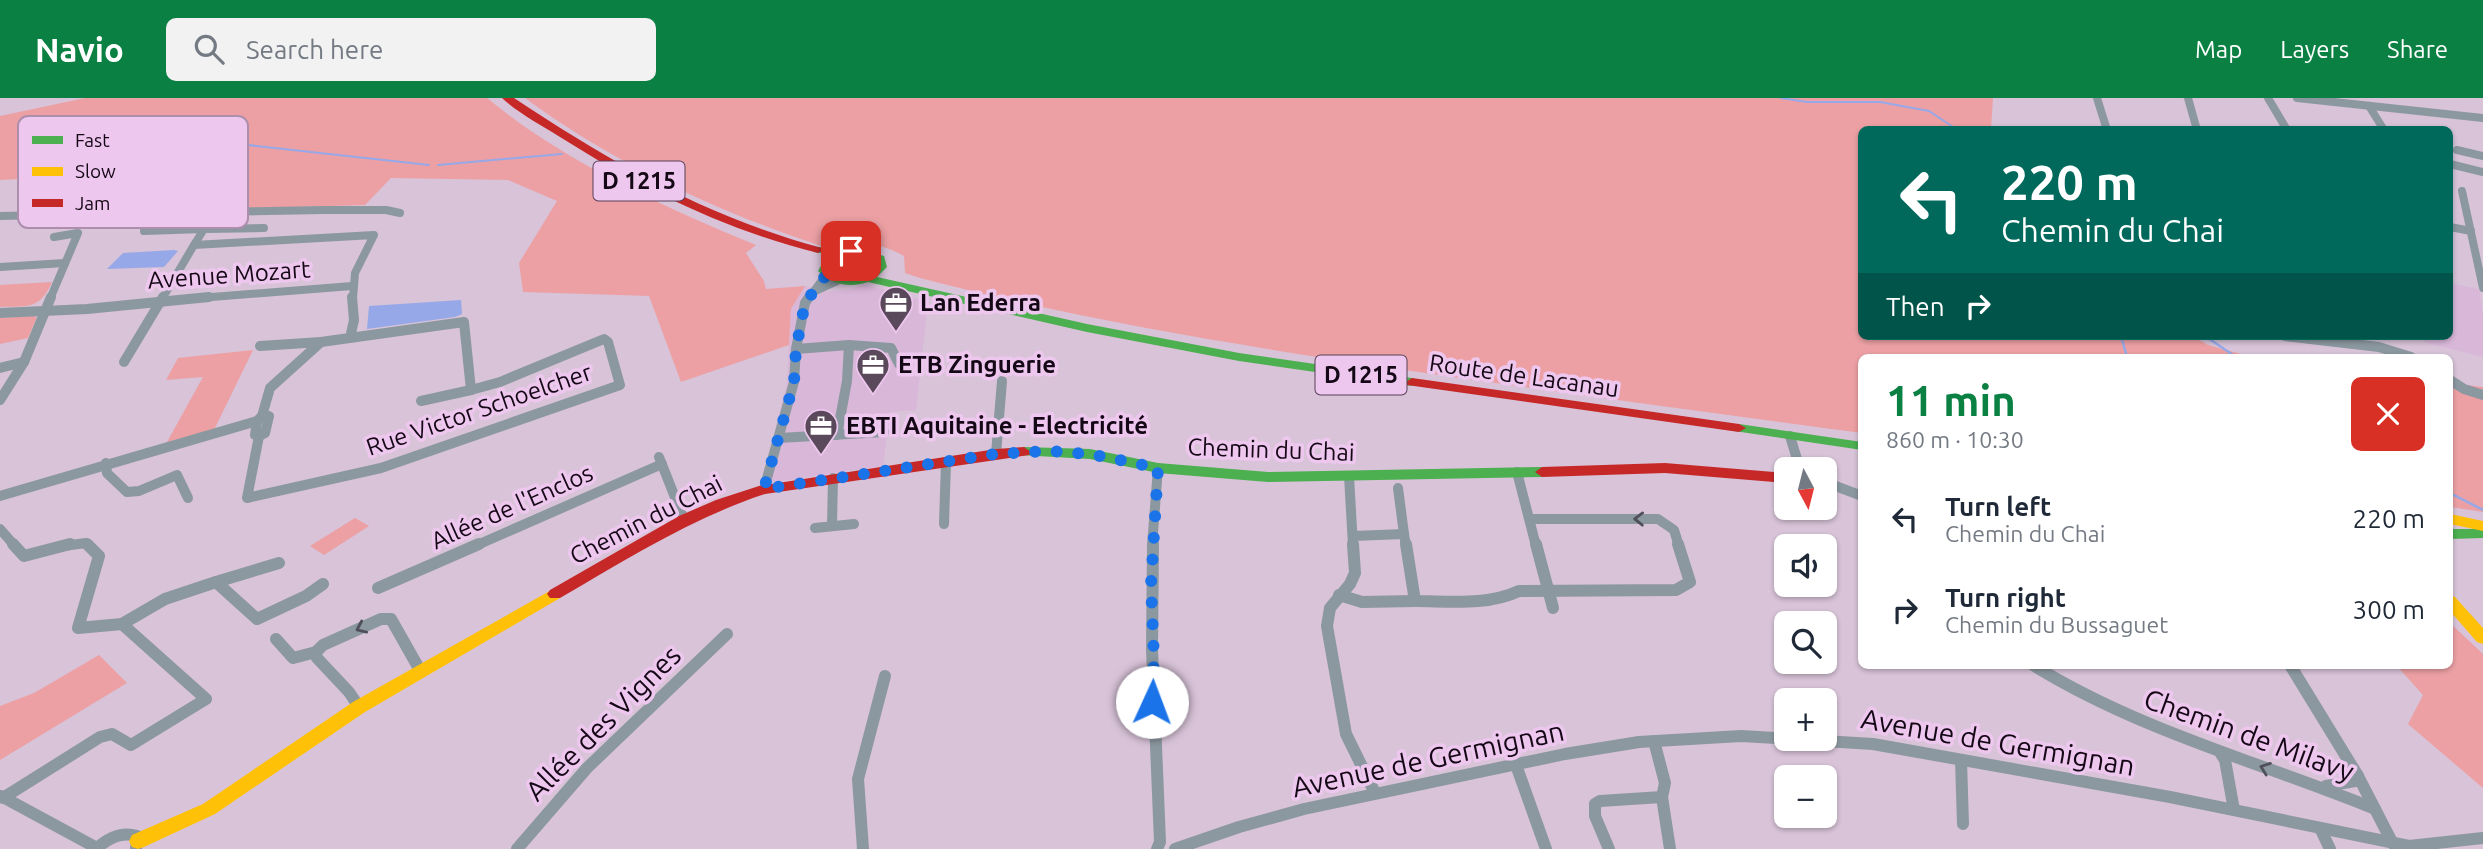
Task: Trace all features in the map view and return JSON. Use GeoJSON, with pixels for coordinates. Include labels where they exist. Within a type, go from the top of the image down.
{"type":"FeatureCollection","features":[{"type":"Feature","properties":{"kind":"main road","name":"D 1215"},"geometry":{"type":"LineString","coordinates":[[507,98],[564,138],[624,173],[714,216],[783,242],[841,254]]}},
{"type":"Feature","properties":{"kind":"main road","name":"D 1215"},"geometry":{"type":"LineString","coordinates":[[783,242],[830,274]]}},
{"type":"Feature","properties":{"kind":"main road"},"geometry":{"type":"LineString","coordinates":[[862,251],[880,258],[881,267],[868,278],[856,281],[830,274],[841,254],[862,251]]}},
{"type":"Feature","properties":{"kind":"main road","name":"D 1215"},"geometry":{"type":"LineString","coordinates":[[881,267],[935,292]]}},
{"type":"Feature","properties":{"kind":"main road","name":"D 1215"},"geometry":{"type":"LineString","coordinates":[[868,278],[935,292]]}},
{"type":"Feature","properties":{"kind":"main road","name":"Route de Lacanau"},"geometry":{"type":"LineString","coordinates":[[935,292],[1087,328],[1239,356],[1858,445]]}},
{"type":"Feature","properties":{"kind":"main road","name":"Chemin du Chai"},"geometry":{"type":"LineString","coordinates":[[137,845],[209,809],[359,707],[684,520],[721,503],[764,489],[996,454],[1049,451],[1090,454],[1158,468],[1268,477],[1665,468],[1774,477]]}},
{"type":"Feature","properties":{"kind":"main road"},"geometry":{"type":"LineString","coordinates":[[2453,520],[2483,526]]}},
{"type":"Feature","properties":{"kind":"main road"},"geometry":{"type":"LineString","coordinates":[[2453,534],[2483,535]]}},
{"type":"Feature","properties":{"kind":"main road"},"geometry":{"type":"LineString","coordinates":[[2453,605],[2483,638]]}},
{"type":"Feature","properties":{"kind":"street"},"geometry":{"type":"LineString","coordinates":[[2097,98],[2106,126]]}},
{"type":"Feature","properties":{"kind":"street"},"geometry":{"type":"LineString","coordinates":[[2188,98],[2196,126]]}},
{"type":"Feature","properties":{"kind":"street"},"geometry":{"type":"LineString","coordinates":[[2268,98],[2285,126]]}},
{"type":"Feature","properties":{"kind":"street"},"geometry":{"type":"LineString","coordinates":[[2297,98],[2483,118]]}},
{"type":"Feature","properties":{"kind":"street"},"geometry":{"type":"LineString","coordinates":[[2369,106],[2382,126]]}},
{"type":"Feature","properties":{"kind":"street"},"geometry":{"type":"LineString","coordinates":[[2457,150],[2483,156]]}},
{"type":"Feature","properties":{"kind":"street"},"geometry":{"type":"LineString","coordinates":[[2453,165],[2483,172]]}},
{"type":"Feature","properties":{"kind":"street"},"geometry":{"type":"LineString","coordinates":[[2462,191],[2481,265],[2483,288]]}},
{"type":"Feature","properties":{"kind":"street"},"geometry":{"type":"LineString","coordinates":[[248,212],[374,210],[400,213]]}},
{"type":"Feature","properties":{"kind":"street"},"geometry":{"type":"LineString","coordinates":[[0,216],[18,216]]}},
{"type":"Feature","properties":{"kind":"street"},"geometry":{"type":"LineString","coordinates":[[144,231],[264,228]]}},
{"type":"Feature","properties":{"kind":"street"},"geometry":{"type":"LineString","coordinates":[[2453,228],[2471,231]]}},
{"type":"Feature","properties":{"kind":"street"},"geometry":{"type":"LineString","coordinates":[[124,362],[204,229]]}},
{"type":"Feature","properties":{"kind":"street"},"geometry":{"type":"LineString","coordinates":[[0,400],[24,362],[78,233],[54,237]]}},
{"type":"Feature","properties":{"kind":"street"},"geometry":{"type":"LineString","coordinates":[[194,245],[374,235],[355,270],[352,286],[354,328],[351,338],[260,346]]}},
{"type":"Feature","properties":{"kind":"street"},"geometry":{"type":"LineString","coordinates":[[0,267],[65,263]]}},
{"type":"Feature","properties":{"kind":"street"},"geometry":{"type":"LineString","coordinates":[[764,489],[794,382],[796,349],[805,303],[830,274]]}},
{"type":"Feature","properties":{"kind":"street","name":"Avenue Mozart"},"geometry":{"type":"LineString","coordinates":[[0,313],[87,309],[162,300],[352,286]]}},
{"type":"Feature","properties":{"kind":"street","name":"Rue Victor Schoelcher"},"geometry":{"type":"LineString","coordinates":[[351,338],[464,322],[471,390]]}},
{"type":"Feature","properties":{"kind":"street","name":"Rue Victor Schoelcher"},"geometry":{"type":"LineString","coordinates":[[259,419],[255,435],[259,436],[247,498],[381,468],[620,385],[608,342],[604,339],[500,382],[421,401]]}},
{"type":"Feature","properties":{"kind":"street"},"geometry":{"type":"LineString","coordinates":[[2350,340],[2401,354]]}},
{"type":"Feature","properties":{"kind":"street"},"geometry":{"type":"LineString","coordinates":[[0,496],[259,419],[270,388],[321,342]]}},
{"type":"Feature","properties":{"kind":"street"},"geometry":{"type":"LineString","coordinates":[[796,349],[849,345],[891,348],[899,364]]}},
{"type":"Feature","properties":{"kind":"street"},"geometry":{"type":"LineString","coordinates":[[837,435],[847,381],[849,345]]}},
{"type":"Feature","properties":{"kind":"street"},"geometry":{"type":"LineString","coordinates":[[0,368],[24,362]]}},
{"type":"Feature","properties":{"kind":"street"},"geometry":{"type":"LineString","coordinates":[[996,454],[1002,381]]}},
{"type":"Feature","properties":{"kind":"street"},"geometry":{"type":"LineString","coordinates":[[2453,382],[2483,395]]}},
{"type":"Feature","properties":{"kind":"street"},"geometry":{"type":"LineString","coordinates":[[779,438],[884,432]]}},
{"type":"Feature","properties":{"kind":"street"},"geometry":{"type":"LineString","coordinates":[[1790,436],[1796,457]]}},
{"type":"Feature","properties":{"kind":"street","name":"Allée de l'Enclos"},"geometry":{"type":"LineString","coordinates":[[378,589],[661,460],[684,520]]}},
{"type":"Feature","properties":{"kind":"street"},"geometry":{"type":"LineString","coordinates":[[944,524],[946,462]]}},
{"type":"Feature","properties":{"kind":"street"},"geometry":{"type":"LineString","coordinates":[[106,463],[107,473],[127,492],[139,491],[177,475],[188,498]]}},
{"type":"Feature","properties":{"kind":"street"},"geometry":{"type":"LineString","coordinates":[[1157,849],[1160,842],[1152,702],[1154,659],[1151,584],[1158,468]]}},
{"type":"Feature","properties":{"kind":"street"},"geometry":{"type":"LineString","coordinates":[[1517,472],[1532,519],[1553,608]]}},
{"type":"Feature","properties":{"kind":"street"},"geometry":{"type":"LineString","coordinates":[[1349,476],[1354,573],[1350,584],[1330,608],[1327,626],[1346,734],[1375,793]]}},
{"type":"Feature","properties":{"kind":"street"},"geometry":{"type":"LineString","coordinates":[[832,526],[833,478]]}},
{"type":"Feature","properties":{"kind":"street"},"geometry":{"type":"LineString","coordinates":[[1838,485],[1858,494]]}},
{"type":"Feature","properties":{"kind":"street"},"geometry":{"type":"LineString","coordinates":[[1398,488],[1415,601]]}},
{"type":"Feature","properties":{"kind":"street"},"geometry":{"type":"LineString","coordinates":[[1339,595],[1362,602],[1494,599],[1509,598],[1519,591],[1676,590],[1690,582],[1674,530],[1658,519],[1532,519]]}},
{"type":"Feature","properties":{"kind":"street"},"geometry":{"type":"LineString","coordinates":[[814,528],[855,524]]}},
{"type":"Feature","properties":{"kind":"street"},"geometry":{"type":"LineString","coordinates":[[0,529],[24,556],[73,543],[86,543],[99,556],[78,628],[122,624],[165,599],[279,563]]}},
{"type":"Feature","properties":{"kind":"street"},"geometry":{"type":"LineString","coordinates":[[1353,536],[1404,534]]}},
{"type":"Feature","properties":{"kind":"street"},"geometry":{"type":"LineString","coordinates":[[216,582],[257,619],[306,596],[323,584]]}},
{"type":"Feature","properties":{"kind":"street"},"geometry":{"type":"LineString","coordinates":[[276,639],[293,658],[316,652],[323,645],[387,618],[393,621],[421,672]]}},
{"type":"Feature","properties":{"kind":"street"},"geometry":{"type":"LineString","coordinates":[[122,624],[206,699],[131,746],[112,734],[100,737],[2,797],[97,849],[105,841],[122,834],[132,834],[137,845]]}},
{"type":"Feature","properties":{"kind":"street","name":"Allée des Vignes"},"geometry":{"type":"LineString","coordinates":[[517,849],[587,768],[727,634]]}},
{"type":"Feature","properties":{"kind":"street"},"geometry":{"type":"LineString","coordinates":[[316,652],[317,658],[349,692],[359,707]]}},
{"type":"Feature","properties":{"kind":"street","name":"Chemin de Milavy"},"geometry":{"type":"LineString","coordinates":[[2039,669],[2061,685],[2127,717],[2221,754],[2321,786],[2375,809]]}},
{"type":"Feature","properties":{"kind":"street"},"geometry":{"type":"LineString","coordinates":[[2292,669],[2358,776],[2393,844]]}},
{"type":"Feature","properties":{"kind":"street"},"geometry":{"type":"LineString","coordinates":[[863,849],[858,779],[885,676]]}},
{"type":"Feature","properties":{"kind":"street","name":"Avenue de Germignan"},"geometry":{"type":"LineString","coordinates":[[1175,849],[1247,822],[1375,793],[1610,746],[1696,737],[1837,740],[2234,810],[2411,847],[2483,838]]}},
{"type":"Feature","properties":{"kind":"street"},"geometry":{"type":"LineString","coordinates":[[1654,741],[1665,783],[1662,796],[1670,849]]}},
{"type":"Feature","properties":{"kind":"street"},"geometry":{"type":"LineString","coordinates":[[2221,754],[2225,760],[2234,810]]}},
{"type":"Feature","properties":{"kind":"street"},"geometry":{"type":"LineString","coordinates":[[1961,760],[1963,824]]}},
{"type":"Feature","properties":{"kind":"street"},"geometry":{"type":"LineString","coordinates":[[1516,765],[1546,849]]}},
{"type":"Feature","properties":{"kind":"street"},"geometry":{"type":"LineString","coordinates":[[2321,786],[2355,781],[2358,776]]}},
{"type":"Feature","properties":{"kind":"street"},"geometry":{"type":"LineString","coordinates":[[1609,849],[1595,816],[1595,804],[1600,801],[1662,796]]}},
{"type":"Feature","properties":{"kind":"street"},"geometry":{"type":"LineString","coordinates":[[2321,830],[2330,849]]}},
{"type":"Feature","properties":{"kind":"shaded area"},"geometry":{"type":"Polygon","coordinates":[[[85,98],[487,98],[548,142],[616,181],[756,245],[746,253],[764,281],[766,289],[805,286],[791,309],[789,345],[681,382],[649,296],[523,292],[519,263],[557,201],[508,180],[391,178],[365,205],[248,208],[248,116],[18,116],[18,179],[0,180],[0,116],[85,98]]]}},
{"type":"Feature","properties":{"kind":"shaded area"},"geometry":{"type":"Polygon","coordinates":[[[525,98],[1993,98],[1991,126],[1858,126],[1858,340],[2200,340],[2241,354],[1858,354],[1858,432],[1554,391],[1370,365],[1144,328],[920,278],[905,273],[904,256],[890,249],[869,244],[832,248],[782,232],[667,184],[559,122],[525,98]]]}},
{"type":"Feature","properties":{"kind":"shaded area"},"geometry":{"type":"Polygon","coordinates":[[[858,255],[874,260],[874,267],[852,278],[834,274],[834,264],[842,258],[858,255]]]}},
{"type":"Feature","properties":{"kind":"shaded area"},"geometry":{"type":"Polygon","coordinates":[[[52,282],[43,298],[32,305],[0,307],[0,285],[52,282]]]}},
{"type":"Feature","properties":{"kind":"shaded area"},"geometry":{"type":"Polygon","coordinates":[[[863,284],[928,302],[916,410],[890,412],[883,466],[762,484],[787,382],[791,309],[805,286],[828,292],[852,289],[863,284]]]}},
{"type":"Feature","properties":{"kind":"shaded area"},"geometry":{"type":"Polygon","coordinates":[[[2453,284],[2479,289],[2483,314],[2483,357],[2423,340],[2453,340],[2453,284]]]}},
{"type":"Feature","properties":{"kind":"shaded area"},"geometry":{"type":"Polygon","coordinates":[[[37,317],[28,338],[0,344],[0,318],[37,317]]]}},
{"type":"Feature","properties":{"kind":"shaded area"},"geometry":{"type":"Polygon","coordinates":[[[253,350],[214,430],[167,442],[203,377],[166,380],[178,358],[253,350]]]}},
{"type":"Feature","properties":{"kind":"shaded area"},"geometry":{"type":"Polygon","coordinates":[[[2453,383],[2483,387],[2483,512],[2453,507],[2453,383]]]}},
{"type":"Feature","properties":{"kind":"shaded area"},"geometry":{"type":"Polygon","coordinates":[[[355,518],[369,526],[324,555],[310,546],[355,518]]]}},
{"type":"Feature","properties":{"kind":"shaded area"},"geometry":{"type":"Polygon","coordinates":[[[2453,626],[2483,654],[2483,788],[2408,724],[2423,695],[2400,669],[2453,669],[2453,626]]]}},
{"type":"Feature","properties":{"kind":"shaded area"},"geometry":{"type":"Polygon","coordinates":[[[99,655],[127,683],[0,760],[0,706],[34,693],[99,655]]]}},
{"type":"Feature","properties":{"kind":"water"},"geometry":{"type":"Polygon","coordinates":[[[178,251],[164,267],[107,269],[123,253],[178,251]]]}},
{"type":"Feature","properties":{"kind":"water"},"geometry":{"type":"Polygon","coordinates":[[[461,300],[462,314],[455,317],[367,329],[369,306],[461,300]]]}},
{"type":"Feature","properties":{"kind":"waterway"},"geometry":{"type":"LineString","coordinates":[[1781,98],[1807,102],[1880,102],[1929,111],[1952,126]]}},
{"type":"Feature","properties":{"kind":"waterway"},"geometry":{"type":"LineString","coordinates":[[248,145],[429,165]]}},
{"type":"Feature","properties":{"kind":"waterway"},"geometry":{"type":"LineString","coordinates":[[438,165],[562,154]]}},
{"type":"Feature","properties":{"kind":"waterway"},"geometry":{"type":"LineString","coordinates":[[2122,340],[2126,354]]}},
{"type":"Feature","properties":{"kind":"waterway"},"geometry":{"type":"LineString","coordinates":[[2211,340],[2232,354]]}},
{"type":"Feature","properties":{"kind":"waterway"},"geometry":{"type":"LineString","coordinates":[[2453,495],[2483,510]]}},
{"type":"Feature","properties":{"kind":"traffic: fast"},"geometry":{"type":"LineString","coordinates":[[818,250],[872,255],[880,258],[881,267],[860,281],[838,279],[824,271],[829,261],[841,254]]}},
{"type":"Feature","properties":{"kind":"traffic: fast"},"geometry":{"type":"LineString","coordinates":[[868,278],[1087,328],[1239,357],[1412,382]]}},
{"type":"Feature","properties":{"kind":"traffic: fast"},"geometry":{"type":"LineString","coordinates":[[1739,428],[1858,445]]}},
{"type":"Feature","properties":{"kind":"traffic: fast"},"geometry":{"type":"LineString","coordinates":[[1024,452],[1090,454],[1158,468],[1268,477],[1542,472]]}},
{"type":"Feature","properties":{"kind":"traffic: fast"},"geometry":{"type":"LineString","coordinates":[[2453,534],[2479,534]]}},
{"type":"Feature","properties":{"kind":"traffic: slow"},"geometry":{"type":"LineString","coordinates":[[2453,520],[2483,526]]}},
{"type":"Feature","properties":{"kind":"traffic: slow"},"geometry":{"type":"LineString","coordinates":[[138,841],[209,809],[359,707],[555,594]]}},
{"type":"Feature","properties":{"kind":"traffic: slow"},"geometry":{"type":"LineString","coordinates":[[2453,604],[2483,638]]}},
{"type":"Feature","properties":{"kind":"traffic: jam"},"geometry":{"type":"LineString","coordinates":[[507,98],[580,145],[656,188],[735,224],[818,250]]}},
{"type":"Feature","properties":{"kind":"traffic: jam"},"geometry":{"type":"LineString","coordinates":[[1412,382],[1739,428]]}},
{"type":"Feature","properties":{"kind":"traffic: jam"},"geometry":{"type":"LineString","coordinates":[[555,594],[684,520],[721,503],[764,489],[1024,452]]}},
{"type":"Feature","properties":{"kind":"traffic: jam"},"geometry":{"type":"LineString","coordinates":[[1542,472],[1665,468],[1774,477]]}},
{"type":"Feature","properties":{"kind":"place","name":"Lan Ederra"},"geometry":{"type":"Point","coordinates":[896,333]}},
{"type":"Feature","properties":{"kind":"place","name":"ETB Zinguerie"},"geometry":{"type":"Point","coordinates":[873,395]}},
{"type":"Feature","properties":{"kind":"place","name":"EBTI Aquitaine - Electricité"},"geometry":{"type":"Point","coordinates":[821,456]}},
{"type":"Feature","properties":{"kind":"route"},"geometry":{"type":"LineString","coordinates":[[851,251],[834,257],[825,265],[826,275],[814,287],[805,303],[796,349],[794,382],[764,489],[996,454],[1049,451],[1090,454],[1158,468],[1151,584],[1154,659],[1152,702]]}}]}
